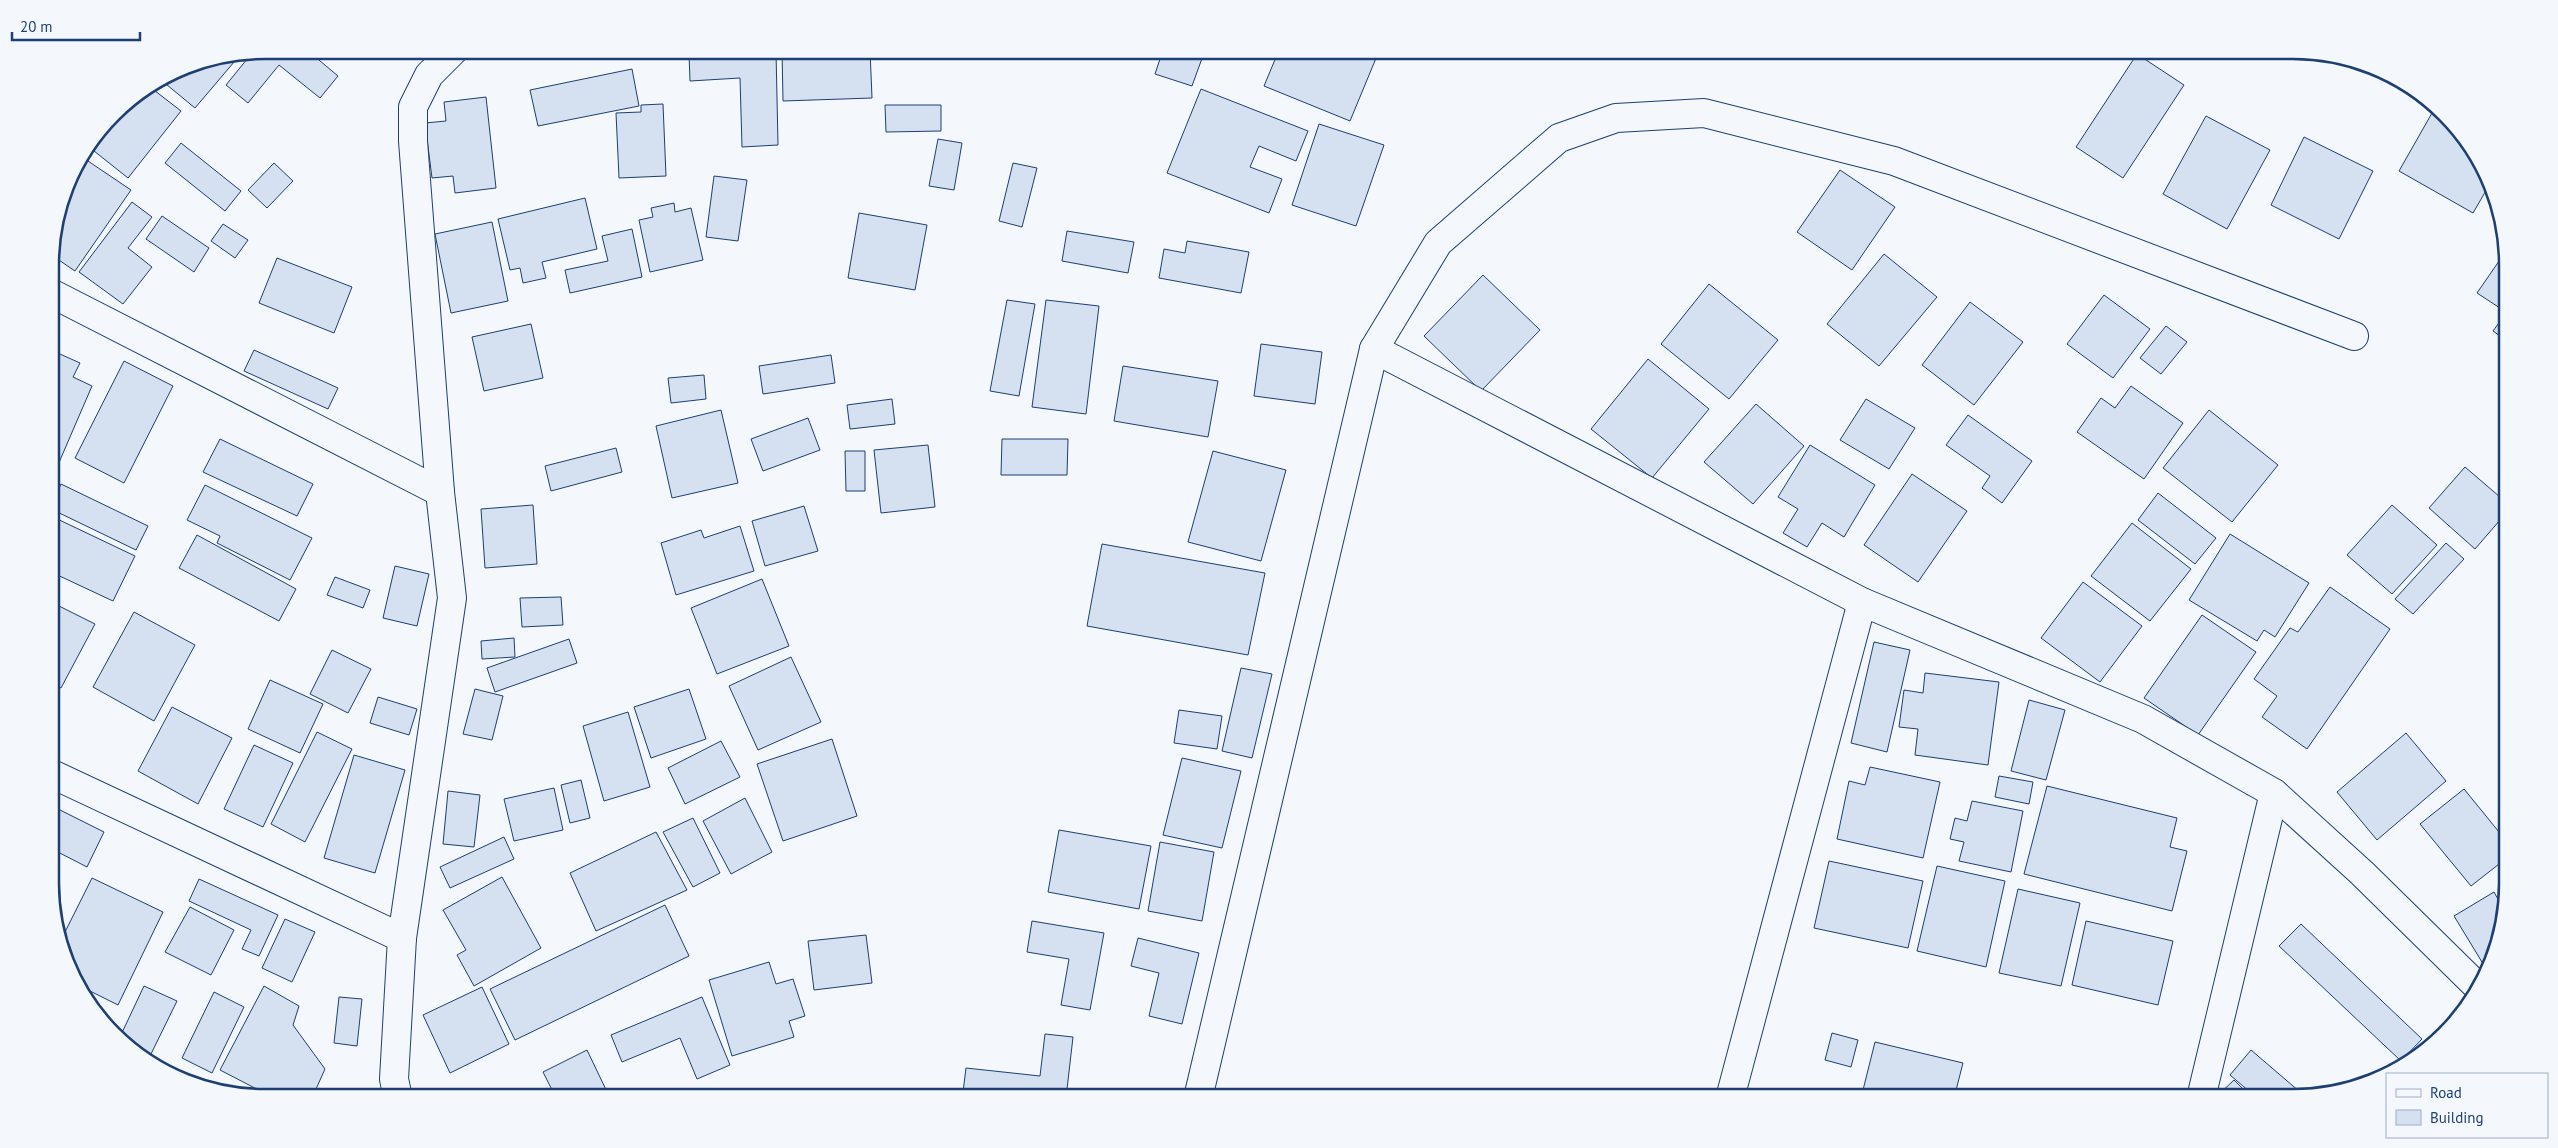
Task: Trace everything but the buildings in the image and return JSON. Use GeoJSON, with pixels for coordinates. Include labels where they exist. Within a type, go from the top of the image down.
{"type":"FeatureCollection","features":[{"type":"Feature","properties":{"kind":"street"},"geometry":{"type":"LineString","coordinates":[[396,1089],[394,1080],[402,938],[452,598],[440,492],[413,141],[413,107],[429,75],[445,59]]}},
{"type":"Feature","properties":{"kind":"street"},"geometry":{"type":"LineString","coordinates":[[1200,1089],[1374,349],[1438,243],[1559,138],[1616,118],[1704,113],[1894,161],[2354,336]]}},
{"type":"Feature","properties":{"kind":"street"},"geometry":{"type":"LineString","coordinates":[[59,297],[440,492]]}},
{"type":"Feature","properties":{"kind":"street"},"geometry":{"type":"LineString","coordinates":[[1374,349],[1862,602],[2143,719],[2274,793],[2362,873],[2474,983]]}},
{"type":"Feature","properties":{"kind":"street"},"geometry":{"type":"LineString","coordinates":[[1732,1089],[1862,602]]}},
{"type":"Feature","properties":{"kind":"street"},"geometry":{"type":"LineString","coordinates":[[59,777],[402,938]]}},
{"type":"Feature","properties":{"kind":"street"},"geometry":{"type":"LineString","coordinates":[[2203,1089],[2274,793]]}}]}
